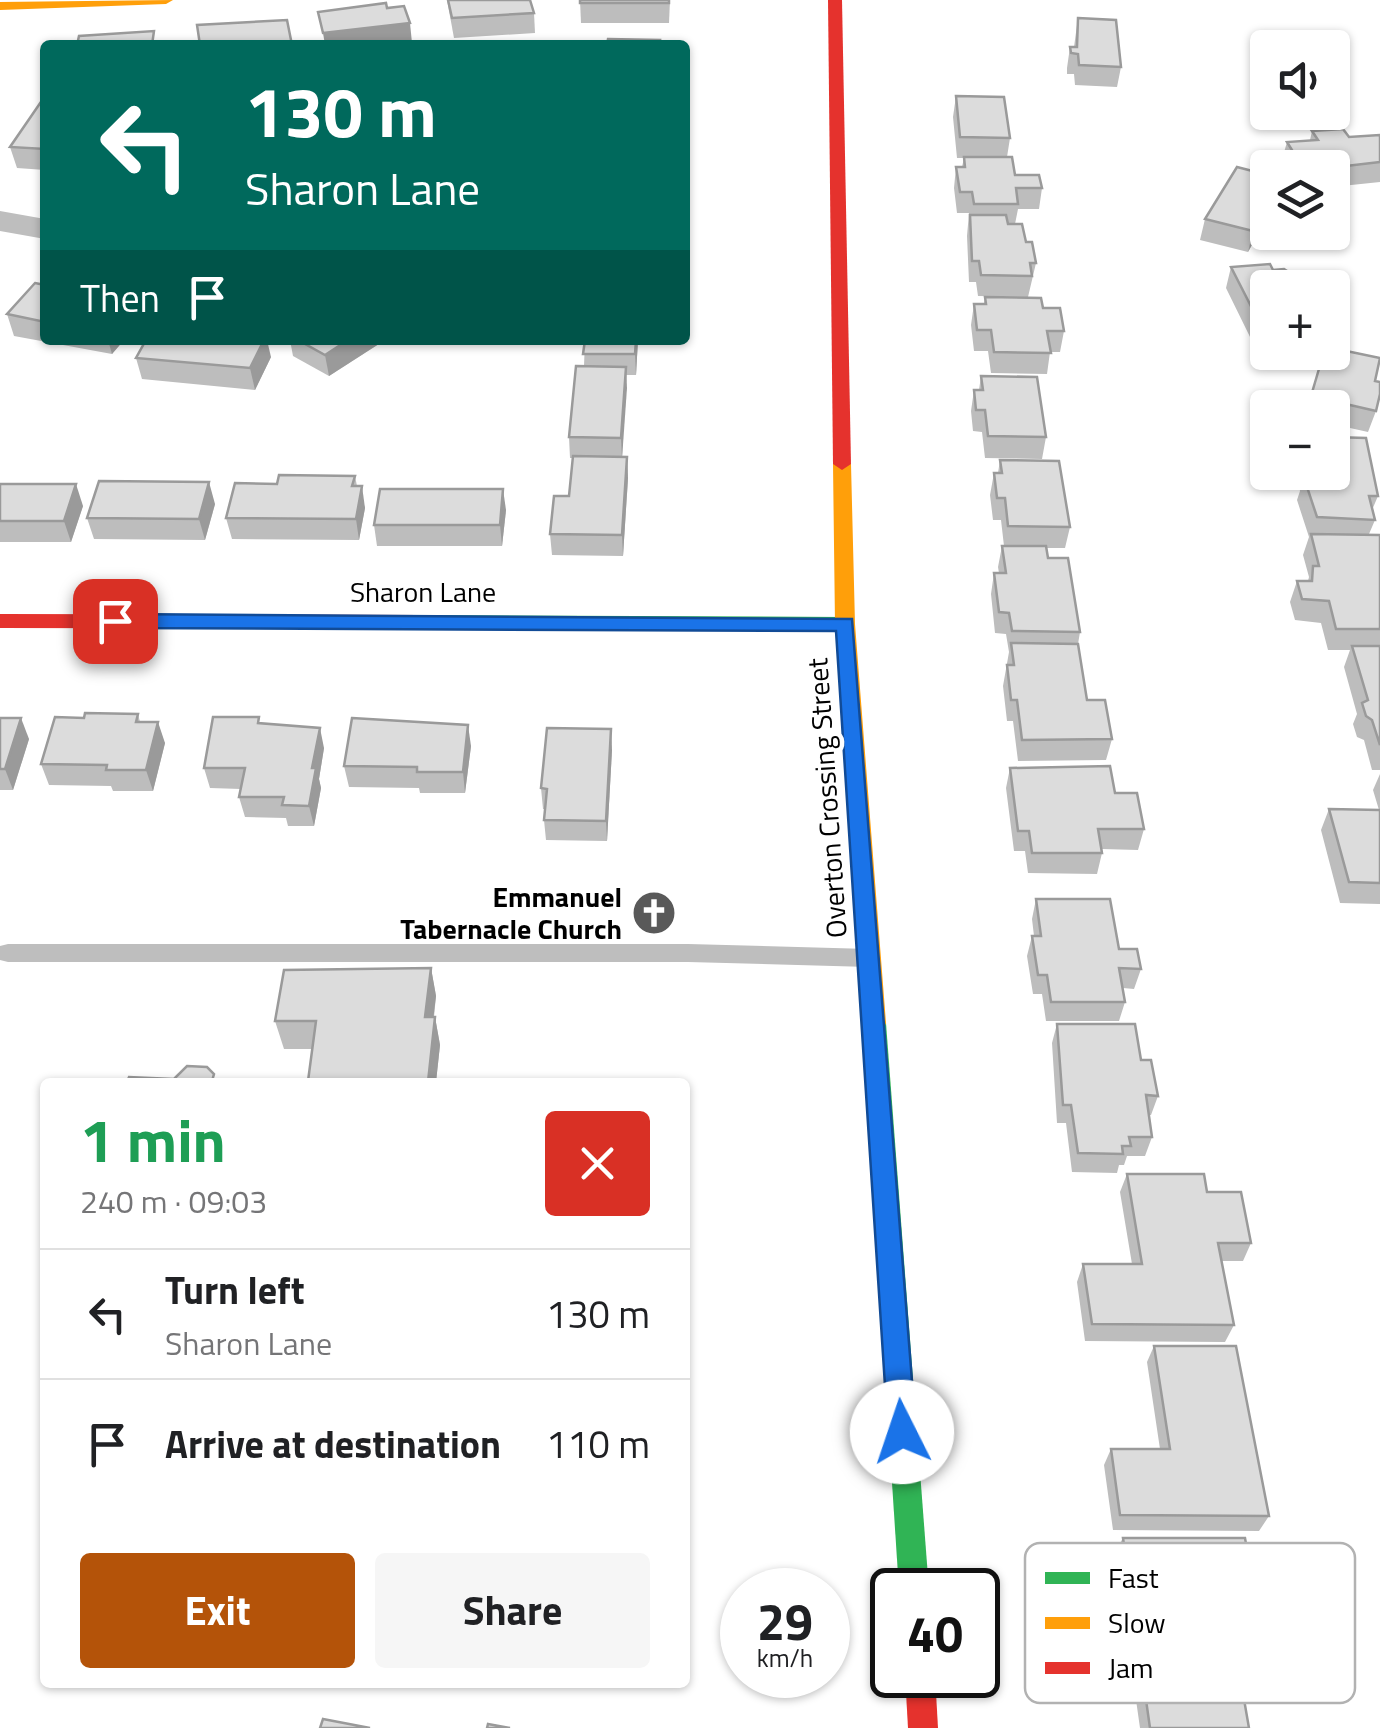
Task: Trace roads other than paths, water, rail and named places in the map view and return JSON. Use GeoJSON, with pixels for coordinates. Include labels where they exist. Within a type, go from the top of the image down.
{"type":"FeatureCollection","features":[{"type":"Feature","properties":{"kind":"street"},"geometry":{"type":"LineString","coordinates":[[0,6],[166,0]]}},
{"type":"Feature","properties":{"kind":"street","name":"Overton Crossing Street"},"geometry":{"type":"LineString","coordinates":[[835,0],[845,624],[912,1568]]}},
{"type":"Feature","properties":{"kind":"street"},"geometry":{"type":"LineString","coordinates":[[0,221],[40,228]]}},
{"type":"Feature","properties":{"kind":"street","name":"Sharon Lane"},"geometry":{"type":"LineString","coordinates":[[0,621],[845,624]]}},
{"type":"Feature","properties":{"kind":"street"},"geometry":{"type":"LineString","coordinates":[[921,1698],[923,1728]]}},
{"type":"Feature","properties":{"kind":"lane"},"geometry":{"type":"LineString","coordinates":[[8,954],[688,954],[869,958]]}},
{"type":"Feature","properties":{"kind":"place","name":"Emmanuel Tabernacle Church"},"geometry":{"type":"Point","coordinates":[654,913]}}]}
